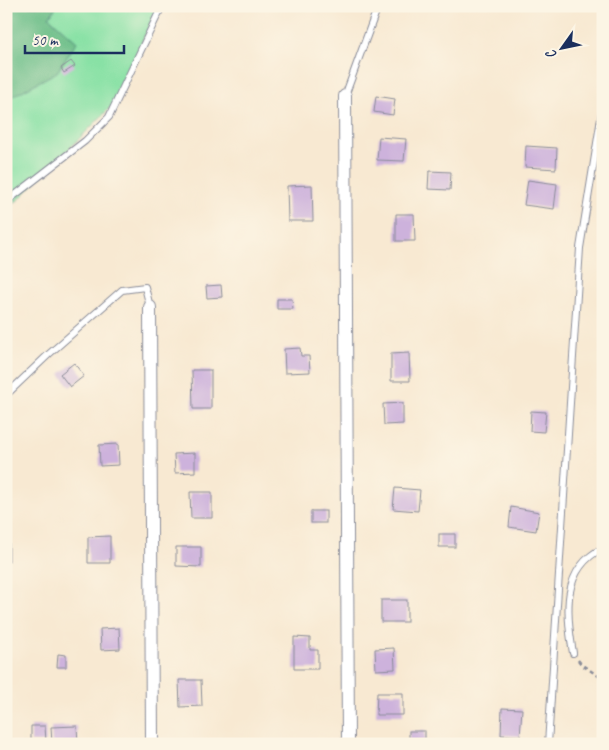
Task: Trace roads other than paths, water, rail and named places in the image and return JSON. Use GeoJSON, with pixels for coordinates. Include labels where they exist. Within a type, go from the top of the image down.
{"type":"FeatureCollection","features":[{"type":"Feature","properties":{"kind":"street"},"geometry":{"type":"LineString","coordinates":[[346,96],[348,744]]}},
{"type":"Feature","properties":{"kind":"street"},"geometry":{"type":"LineString","coordinates":[[150,307],[152,744]]}},
{"type":"Feature","properties":{"kind":"lane"},"geometry":{"type":"LineString","coordinates":[[6,202],[85,141],[109,117],[162,6]]}},
{"type":"Feature","properties":{"kind":"lane"},"geometry":{"type":"LineString","coordinates":[[346,96],[378,6]]}},
{"type":"Feature","properties":{"kind":"lane"},"geometry":{"type":"LineString","coordinates":[[548,744],[580,248],[603,106]]}},
{"type":"Feature","properties":{"kind":"lane"},"geometry":{"type":"LineString","coordinates":[[6,395],[49,354],[122,290],[145,287],[150,307]]}},
{"type":"Feature","properties":{"kind":"lane"},"geometry":{"type":"LineString","coordinates":[[573,653],[570,632],[571,584],[580,566],[603,548]]}}]}
